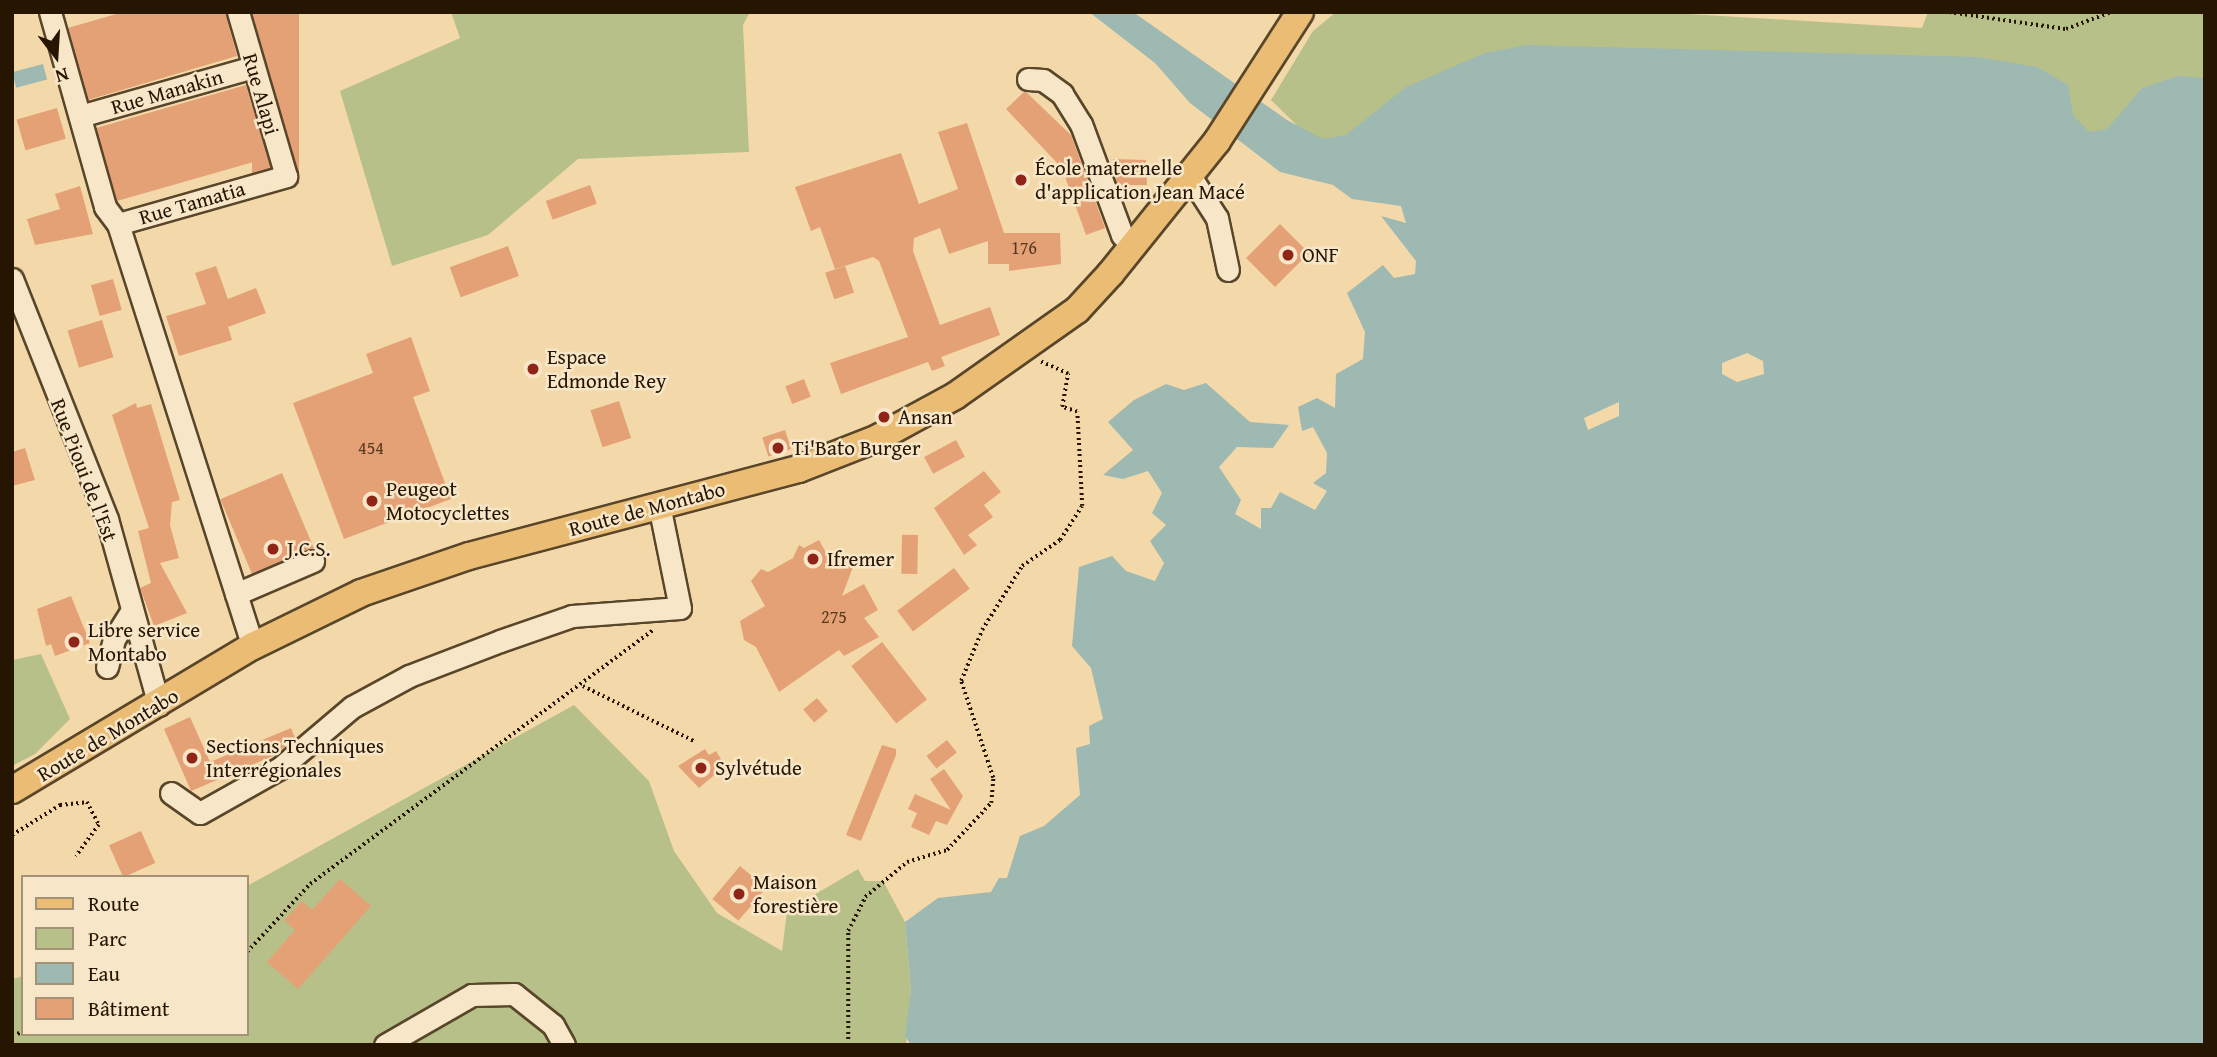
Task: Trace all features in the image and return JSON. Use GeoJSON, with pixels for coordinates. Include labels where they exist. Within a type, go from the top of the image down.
{"type":"FeatureCollection","features":[{"type":"Feature","properties":{"kind":"main road","name":"Route de Montabo"},"geometry":{"type":"LineString","coordinates":[[12,790],[159,705],[253,646],[360,593],[469,556],[799,469],[878,438],[1020,354],[1077,310],[1134,246],[1217,141],[1300,12]]}},
{"type":"Feature","properties":{"kind":"street","name":"Rue Alapi"},"geometry":{"type":"LineString","coordinates":[[238,12],[286,176]]}},
{"type":"Feature","properties":{"kind":"street"},"geometry":{"type":"LineString","coordinates":[[57,14],[80,117],[253,646]]}},
{"type":"Feature","properties":{"kind":"street","name":"Rue Manakin"},"geometry":{"type":"LineString","coordinates":[[80,117],[253,67]]}},
{"type":"Feature","properties":{"kind":"street"},"geometry":{"type":"LineString","coordinates":[[1028,79],[1043,80],[1062,94],[1081,124],[1122,235],[1134,246]]}},
{"type":"Feature","properties":{"kind":"street","name":"Rue Tamatia"},"geometry":{"type":"LineString","coordinates":[[112,215],[286,176]]}},
{"type":"Feature","properties":{"kind":"street"},"geometry":{"type":"LineString","coordinates":[[1190,176],[1217,218],[1228,270]]}},
{"type":"Feature","properties":{"kind":"street","name":"Rue Pioui de l'Est"},"geometry":{"type":"LineString","coordinates":[[12,279],[107,519],[159,705]]}},
{"type":"Feature","properties":{"kind":"street"},"geometry":{"type":"LineString","coordinates":[[171,793],[200,813],[281,768],[352,707],[409,677],[500,641],[572,617],[680,608],[659,505]]}},
{"type":"Feature","properties":{"kind":"street"},"geometry":{"type":"LineString","coordinates":[[236,594],[313,561]]}},
{"type":"Feature","properties":{"kind":"street"},"geometry":{"type":"LineString","coordinates":[[107,667],[114,639],[132,610]]}},
{"type":"Feature","properties":{"kind":"street"},"geometry":{"type":"LineString","coordinates":[[385,1045],[472,996],[514,994],[553,1025],[564,1045]]}},
{"type":"Feature","properties":{"kind":"path"},"geometry":{"type":"LineString","coordinates":[[1949,12],[2066,29],[2111,12]]}},
{"type":"Feature","properties":{"kind":"path"},"geometry":{"type":"LineString","coordinates":[[848,1045],[848,932],[865,897],[907,862],[947,850],[991,803],[988,758],[961,681],[982,630],[1022,566],[1060,540],[1082,506],[1077,412],[1062,407],[1068,374],[1020,354]]}},
{"type":"Feature","properties":{"kind":"path"},"geometry":{"type":"LineString","coordinates":[[248,951],[310,884],[583,686],[680,608]]}},
{"type":"Feature","properties":{"kind":"path"},"geometry":{"type":"LineString","coordinates":[[583,686],[696,742]]}},
{"type":"Feature","properties":{"kind":"path"},"geometry":{"type":"LineString","coordinates":[[12,835],[60,805],[87,802],[99,825],[76,857]]}},
{"type":"Feature","properties":{"kind":"green space"},"geometry":{"type":"Polygon","coordinates":[[[451,12],[750,12],[743,25],[749,152],[578,159],[488,235],[392,266],[340,91],[460,38],[451,12]]]}},
{"type":"Feature","properties":{"kind":"green space"},"geometry":{"type":"Polygon","coordinates":[[[1336,12],[1655,12],[1922,28],[1928,12],[2205,12],[2205,143],[1451,195],[1312,140],[1271,100],[1313,31],[1336,12]]]}},
{"type":"Feature","properties":{"kind":"green space"},"geometry":{"type":"Polygon","coordinates":[[[41,654],[70,719],[35,754],[12,766],[12,660],[41,654]]]}},
{"type":"Feature","properties":{"kind":"green space"},"geometry":{"type":"Polygon","coordinates":[[[574,705],[649,781],[674,851],[717,913],[782,951],[787,911],[858,869],[865,881],[883,881],[905,922],[911,991],[906,1045],[12,1045],[12,979],[21,977],[21,1036],[248,1036],[248,885],[574,705]]]}},
{"type":"Feature","properties":{"kind":"water"},"geometry":{"type":"Polygon","coordinates":[[[1089,12],[1133,12],[1287,120],[1323,139],[1346,135],[1406,87],[1485,53],[1527,45],[1978,57],[2037,67],[2068,85],[2073,115],[2089,132],[2107,129],[2142,88],[2178,76],[2205,78],[2205,1045],[911,1045],[905,1036],[911,991],[905,922],[938,898],[991,892],[999,878],[1007,878],[1020,836],[1044,826],[1080,795],[1076,748],[1090,744],[1089,726],[1103,719],[1091,668],[1072,646],[1079,567],[1112,556],[1126,571],[1155,581],[1164,563],[1150,541],[1166,525],[1152,513],[1162,493],[1148,471],[1123,479],[1103,475],[1133,450],[1108,422],[1134,400],[1166,384],[1184,390],[1206,383],[1250,422],[1289,425],[1273,448],[1237,447],[1219,467],[1241,500],[1235,514],[1261,529],[1261,508],[1271,508],[1280,492],[1315,510],[1327,491],[1313,483],[1326,473],[1327,453],[1313,427],[1302,431],[1298,407],[1317,398],[1335,408],[1336,374],[1363,359],[1365,332],[1347,293],[1383,265],[1394,278],[1415,274],[1416,261],[1381,216],[1406,223],[1401,206],[1352,199],[1333,185],[1280,172],[1190,103],[1155,63],[1089,12]],[[1747,353],[1722,363],[1722,374],[1737,382],[1764,374],[1763,361],[1747,353]],[[1619,402],[1584,418],[1588,430],[1619,416],[1619,402]]]}},
{"type":"Feature","properties":{"kind":"water"},"geometry":{"type":"Polygon","coordinates":[[[43,64],[47,79],[16,88],[12,72],[43,64]]]}},
{"type":"Feature","properties":{"kind":"building"},"geometry":{"type":"Polygon","coordinates":[[[123,12],[225,12],[237,56],[88,100],[68,28],[123,12]]]}},
{"type":"Feature","properties":{"kind":"building"},"geometry":{"type":"Polygon","coordinates":[[[252,12],[299,12],[299,184],[252,184],[252,12]]]}},
{"type":"Feature","properties":{"kind":"building"},"geometry":{"type":"Polygon","coordinates":[[[246,85],[267,158],[117,201],[96,128],[246,85]]]}},
{"type":"Feature","properties":{"kind":"building"},"geometry":{"type":"Polygon","coordinates":[[[1025,91],[1071,135],[1105,228],[1086,235],[1059,160],[1059,165],[1006,109],[1025,91]]]}},
{"type":"Feature","properties":{"kind":"building"},"geometry":{"type":"Polygon","coordinates":[[[57,108],[66,139],[25,150],[17,120],[57,108]]]}},
{"type":"Feature","properties":{"kind":"building"},"geometry":{"type":"Polygon","coordinates":[[[967,123],[1004,233],[1060,233],[1061,264],[1009,271],[1009,264],[988,264],[988,241],[949,254],[940,228],[914,238],[913,251],[940,325],[990,307],[1000,335],[941,357],[945,366],[932,371],[928,362],[841,394],[830,363],[908,337],[879,261],[873,257],[835,269],[820,227],[811,231],[795,187],[901,153],[919,204],[958,189],[938,132],[967,123]]]}},
{"type":"Feature","properties":{"kind":"building"},"geometry":{"type":"Polygon","coordinates":[[[1113,159],[1146,160],[1147,185],[1117,185],[1113,159]]]}},
{"type":"Feature","properties":{"kind":"building"},"geometry":{"type":"Polygon","coordinates":[[[590,185],[597,204],[553,220],[546,201],[590,185]]]}},
{"type":"Feature","properties":{"kind":"building"},"geometry":{"type":"Polygon","coordinates":[[[80,186],[93,234],[35,245],[27,219],[60,209],[55,194],[80,186]]]}},
{"type":"Feature","properties":{"kind":"building","name":"ONF"},"geometry":{"type":"Polygon","coordinates":[[[1280,224],[1309,253],[1275,287],[1246,258],[1280,224]]]}},
{"type":"Feature","properties":{"kind":"building"},"geometry":{"type":"Polygon","coordinates":[[[508,246],[519,276],[461,297],[450,267],[508,246]]]}},
{"type":"Feature","properties":{"kind":"building"},"geometry":{"type":"Polygon","coordinates":[[[216,266],[228,299],[256,288],[266,313],[228,327],[232,340],[179,356],[166,316],[206,304],[195,273],[216,266]]]}},
{"type":"Feature","properties":{"kind":"building"},"geometry":{"type":"Polygon","coordinates":[[[845,266],[854,292],[834,299],[825,273],[845,266]]]}},
{"type":"Feature","properties":{"kind":"building"},"geometry":{"type":"Polygon","coordinates":[[[113,279],[122,310],[100,316],[91,285],[113,279]]]}},
{"type":"Feature","properties":{"kind":"building"},"geometry":{"type":"Polygon","coordinates":[[[102,320],[113,357],[79,368],[68,331],[102,320]]]}},
{"type":"Feature","properties":{"kind":"building"},"geometry":{"type":"Polygon","coordinates":[[[411,337],[430,391],[413,397],[451,499],[344,539],[293,403],[373,373],[366,354],[411,337]]]}},
{"type":"Feature","properties":{"kind":"building"},"geometry":{"type":"Polygon","coordinates":[[[804,379],[811,397],[792,404],[785,386],[804,379]]]}},
{"type":"Feature","properties":{"kind":"building"},"geometry":{"type":"Polygon","coordinates":[[[619,401],[631,438],[603,447],[590,410],[619,401]]]}},
{"type":"Feature","properties":{"kind":"building"},"geometry":{"type":"Polygon","coordinates":[[[136,403],[137,408],[151,404],[180,500],[172,502],[170,525],[179,558],[160,563],[187,613],[154,626],[140,588],[151,583],[138,531],[149,528],[112,415],[136,403]]]}},
{"type":"Feature","properties":{"kind":"building"},"geometry":{"type":"Polygon","coordinates":[[[785,430],[791,449],[768,456],[762,437],[785,430]]]}},
{"type":"Feature","properties":{"kind":"building"},"geometry":{"type":"Polygon","coordinates":[[[956,440],[965,457],[933,474],[924,457],[956,440]]]}},
{"type":"Feature","properties":{"kind":"building"},"geometry":{"type":"Polygon","coordinates":[[[25,448],[35,480],[12,486],[12,452],[25,448]]]}},
{"type":"Feature","properties":{"kind":"building"},"geometry":{"type":"Polygon","coordinates":[[[984,471],[1001,492],[984,505],[993,517],[968,535],[977,545],[964,555],[934,508],[984,471]]]}},
{"type":"Feature","properties":{"kind":"building"},"geometry":{"type":"Polygon","coordinates":[[[282,473],[314,548],[252,575],[220,499],[282,473]]]}},
{"type":"Feature","properties":{"kind":"building"},"geometry":{"type":"Polygon","coordinates":[[[902,535],[918,535],[917,574],[901,574],[902,535]]]}},
{"type":"Feature","properties":{"kind":"building"},"geometry":{"type":"Polygon","coordinates":[[[819,540],[834,567],[858,554],[842,596],[864,584],[878,610],[864,618],[879,637],[844,656],[839,650],[779,692],[756,647],[744,640],[740,621],[765,606],[751,581],[761,569],[768,572],[793,558],[799,545],[804,548],[819,540]]]}},
{"type":"Feature","properties":{"kind":"building"},"geometry":{"type":"Polygon","coordinates":[[[954,568],[970,589],[913,631],[897,611],[954,568]]]}},
{"type":"Feature","properties":{"kind":"building"},"geometry":{"type":"Polygon","coordinates":[[[71,596],[90,643],[55,656],[51,644],[46,646],[37,609],[71,596]]]}},
{"type":"Feature","properties":{"kind":"building"},"geometry":{"type":"Polygon","coordinates":[[[882,642],[927,700],[896,724],[851,666],[882,642]]]}},
{"type":"Feature","properties":{"kind":"building"},"geometry":{"type":"Polygon","coordinates":[[[817,698],[828,711],[814,723],[803,710],[817,698]]]}},
{"type":"Feature","properties":{"kind":"building","name":"Sections Techniques Interrégionales"},"geometry":{"type":"Polygon","coordinates":[[[190,717],[210,762],[291,728],[295,738],[275,755],[191,791],[164,729],[190,717]]]}},
{"type":"Feature","properties":{"kind":"building"},"geometry":{"type":"Polygon","coordinates":[[[947,740],[957,753],[936,769],[927,756],[947,740]]]}},
{"type":"Feature","properties":{"kind":"building"},"geometry":{"type":"Polygon","coordinates":[[[882,745],[896,749],[896,755],[861,841],[846,835],[882,745]]]}},
{"type":"Feature","properties":{"kind":"building","name":"Sylvétude"},"geometry":{"type":"Polygon","coordinates":[[[705,749],[709,755],[716,751],[725,766],[699,788],[678,766],[705,749]]]}},
{"type":"Feature","properties":{"kind":"building"},"geometry":{"type":"Polygon","coordinates":[[[944,769],[963,796],[947,825],[936,821],[929,835],[911,827],[917,813],[908,809],[915,794],[951,810],[930,779],[944,769]]]}},
{"type":"Feature","properties":{"kind":"building"},"geometry":{"type":"Polygon","coordinates":[[[141,831],[155,863],[122,875],[109,845],[141,831]]]}},
{"type":"Feature","properties":{"kind":"building","name":"Maison forestière"},"geometry":{"type":"Polygon","coordinates":[[[740,866],[766,888],[738,921],[712,899],[740,866]]]}},
{"type":"Feature","properties":{"kind":"building"},"geometry":{"type":"Polygon","coordinates":[[[340,879],[371,906],[298,989],[267,962],[295,930],[284,920],[302,901],[312,910],[340,879]]]}},
{"type":"Feature","properties":{"kind":"place","name":"École maternelle d'application Jean Macé"},"geometry":{"type":"Point","coordinates":[1021,180]}},
{"type":"Feature","properties":{"kind":"place","name":"ONF"},"geometry":{"type":"Point","coordinates":[1288,255]}},
{"type":"Feature","properties":{"kind":"place","name":"Espace Edmonde Rey"},"geometry":{"type":"Point","coordinates":[533,369]}},
{"type":"Feature","properties":{"kind":"place","name":"Ansan"},"geometry":{"type":"Point","coordinates":[884,417]}},
{"type":"Feature","properties":{"kind":"place","name":"Ti'Bato Burger"},"geometry":{"type":"Point","coordinates":[778,448]}},
{"type":"Feature","properties":{"kind":"place","name":"Peugeot Motocyclettes"},"geometry":{"type":"Point","coordinates":[372,501]}},
{"type":"Feature","properties":{"kind":"place","name":"J.C.S."},"geometry":{"type":"Point","coordinates":[273,549]}},
{"type":"Feature","properties":{"kind":"place","name":"Ifremer"},"geometry":{"type":"Point","coordinates":[813,559]}},
{"type":"Feature","properties":{"kind":"place","name":"Libre service Montabo"},"geometry":{"type":"Point","coordinates":[74,642]}},
{"type":"Feature","properties":{"kind":"place","name":"Sections Techniques Interrégionales"},"geometry":{"type":"Point","coordinates":[192,758]}},
{"type":"Feature","properties":{"kind":"place","name":"Sylvétude"},"geometry":{"type":"Point","coordinates":[701,768]}},
{"type":"Feature","properties":{"kind":"place","name":"Maison forestière"},"geometry":{"type":"Point","coordinates":[739,894]}}]}
